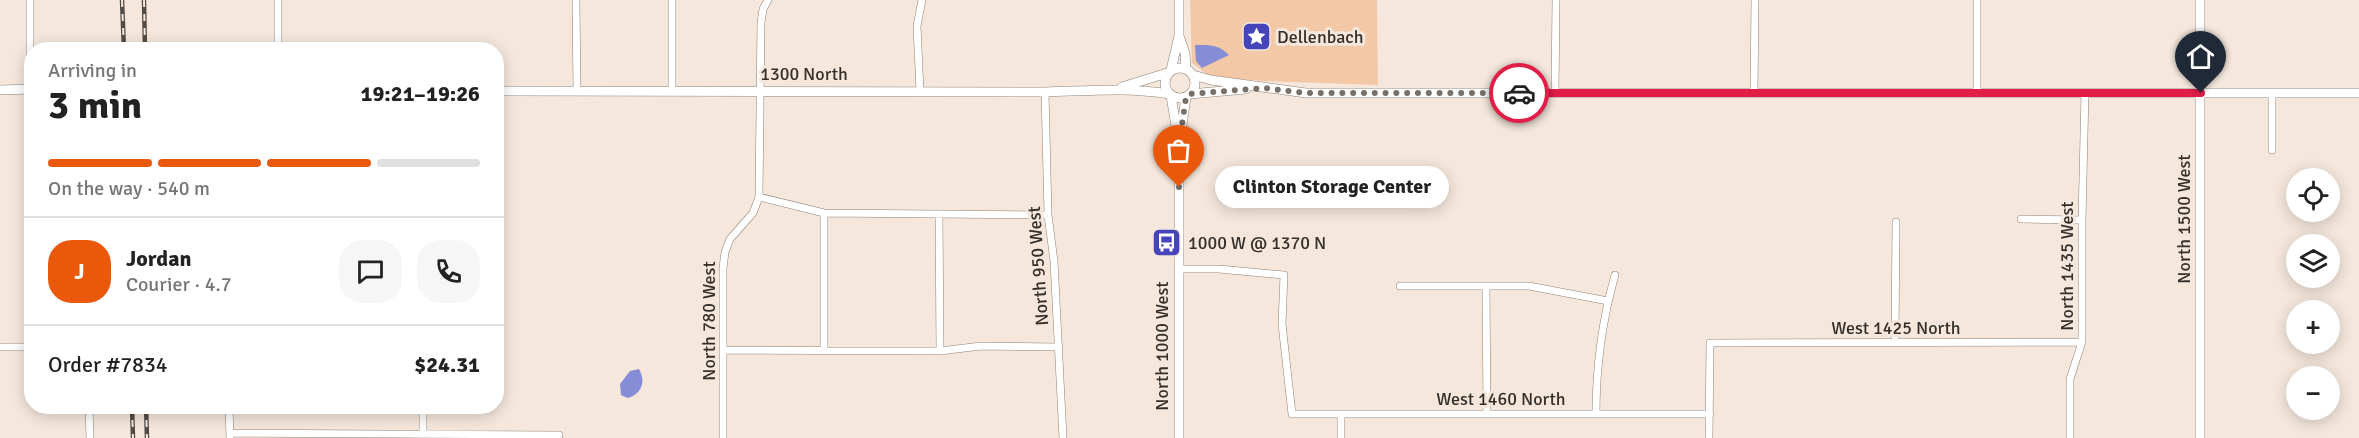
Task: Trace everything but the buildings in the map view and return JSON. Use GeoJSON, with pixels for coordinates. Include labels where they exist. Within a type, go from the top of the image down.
{"type":"FeatureCollection","features":[{"type":"Feature","properties":{"kind":"street"},"geometry":{"type":"LineString","coordinates":[[30,0],[30,42]]}},
{"type":"Feature","properties":{"kind":"street"},"geometry":{"type":"LineString","coordinates":[[278,0],[278,42]]}},
{"type":"Feature","properties":{"kind":"street"},"geometry":{"type":"LineString","coordinates":[[576,0],[577,91]]}},
{"type":"Feature","properties":{"kind":"street"},"geometry":{"type":"LineString","coordinates":[[672,0],[672,92]]}},
{"type":"Feature","properties":{"kind":"street","name":"North 780 West"},"geometry":{"type":"LineString","coordinates":[[723,438],[723,268],[725,252],[730,239],[753,213],[759,197],[761,23],[763,9],[768,0]]}},
{"type":"Feature","properties":{"kind":"street"},"geometry":{"type":"LineString","coordinates":[[920,92],[917,26],[922,0]]}},
{"type":"Feature","properties":{"kind":"street"},"geometry":{"type":"LineString","coordinates":[[1179,0],[1179,36],[1164,83],[1170,95],[1179,98],[1264,88]]}},
{"type":"Feature","properties":{"kind":"street"},"geometry":{"type":"LineString","coordinates":[[1555,93],[1556,0]]}},
{"type":"Feature","properties":{"kind":"street"},"geometry":{"type":"LineString","coordinates":[[1754,93],[1755,0]]}},
{"type":"Feature","properties":{"kind":"street"},"geometry":{"type":"LineString","coordinates":[[1977,0],[1977,93]]}},
{"type":"Feature","properties":{"kind":"street","name":"North 1500 West"},"geometry":{"type":"LineString","coordinates":[[2200,0],[2200,438]]}},
{"type":"Feature","properties":{"kind":"street"},"geometry":{"type":"LineString","coordinates":[[1179,36],[1195,85],[1188,96]]}},
{"type":"Feature","properties":{"kind":"street"},"geometry":{"type":"LineString","coordinates":[[1169,71],[1176,68],[1264,88],[1306,93],[2359,93]]}},
{"type":"Feature","properties":{"kind":"street","name":"1300 North"},"geometry":{"type":"LineString","coordinates":[[1111,89],[1169,71]]}},
{"type":"Feature","properties":{"kind":"street"},"geometry":{"type":"LineString","coordinates":[[0,90],[24,89]]}},
{"type":"Feature","properties":{"kind":"street","name":"1300 North"},"geometry":{"type":"LineString","coordinates":[[504,91],[1045,92],[1111,89],[1149,90],[1170,95]]}},
{"type":"Feature","properties":{"kind":"street","name":"North 950 West"},"geometry":{"type":"LineString","coordinates":[[1045,92],[1048,215],[1054,261],[1063,438]]}},
{"type":"Feature","properties":{"kind":"street","name":"North 1435 West"},"geometry":{"type":"LineString","coordinates":[[2070,438],[2070,379],[2082,342],[2085,93]]}},
{"type":"Feature","properties":{"kind":"street"},"geometry":{"type":"LineString","coordinates":[[2272,93],[2272,150]]}},
{"type":"Feature","properties":{"kind":"street","name":"North 1000 West"},"geometry":{"type":"LineString","coordinates":[[1170,95],[1179,146],[1179,438]]}},
{"type":"Feature","properties":{"kind":"street","name":"North 1000 West"},"geometry":{"type":"LineString","coordinates":[[1179,146],[1188,96]]}},
{"type":"Feature","properties":{"kind":"street"},"geometry":{"type":"LineString","coordinates":[[759,197],[824,213],[1048,215]]}},
{"type":"Feature","properties":{"kind":"street"},"geometry":{"type":"LineString","coordinates":[[824,213],[824,351]]}},
{"type":"Feature","properties":{"kind":"street"},"geometry":{"type":"LineString","coordinates":[[939,214],[940,351]]}},
{"type":"Feature","properties":{"kind":"street"},"geometry":{"type":"LineString","coordinates":[[2021,219],[2082,220]]}},
{"type":"Feature","properties":{"kind":"street"},"geometry":{"type":"LineString","coordinates":[[1894,343],[1896,222]]}},
{"type":"Feature","properties":{"kind":"street","name":"West 1460 North"},"geometry":{"type":"LineString","coordinates":[[1179,269],[1219,269],[1284,275],[1282,324],[1292,414],[1710,414]]}},
{"type":"Feature","properties":{"kind":"street"},"geometry":{"type":"LineString","coordinates":[[1596,414],[1598,358],[1615,275]]}},
{"type":"Feature","properties":{"kind":"street"},"geometry":{"type":"LineString","coordinates":[[1400,286],[1529,285],[1608,301]]}},
{"type":"Feature","properties":{"kind":"street"},"geometry":{"type":"LineString","coordinates":[[1486,286],[1487,414]]}},
{"type":"Feature","properties":{"kind":"street","name":"West 1425 North"},"geometry":{"type":"LineString","coordinates":[[1710,414],[1710,343],[2082,342]]}},
{"type":"Feature","properties":{"kind":"street"},"geometry":{"type":"LineString","coordinates":[[724,350],[940,351],[981,346],[1059,347]]}},
{"type":"Feature","properties":{"kind":"street"},"geometry":{"type":"LineString","coordinates":[[0,347],[24,347]]}},
{"type":"Feature","properties":{"kind":"street"},"geometry":{"type":"LineString","coordinates":[[89,414],[90,438]]}},
{"type":"Feature","properties":{"kind":"street"},"geometry":{"type":"LineString","coordinates":[[229,414],[230,436],[559,435]]}},
{"type":"Feature","properties":{"kind":"street"},"geometry":{"type":"LineString","coordinates":[[423,414],[423,436]]}},
{"type":"Feature","properties":{"kind":"street"},"geometry":{"type":"LineString","coordinates":[[1341,414],[1341,438]]}},
{"type":"Feature","properties":{"kind":"street"},"geometry":{"type":"LineString","coordinates":[[1709,438],[1710,414]]}},
{"type":"Feature","properties":{"kind":"shaded area"},"geometry":{"type":"Polygon","coordinates":[[[1190,0],[1377,0],[1378,85],[1262,81],[1209,76],[1192,63],[1190,0]]]}},
{"type":"Feature","properties":{"kind":"water"},"geometry":{"type":"Polygon","coordinates":[[[1195,45],[1217,47],[1229,55],[1202,68],[1196,61],[1195,45]]]}},
{"type":"Feature","properties":{"kind":"water"},"geometry":{"type":"Polygon","coordinates":[[[639,369],[642,382],[637,393],[628,398],[621,395],[620,384],[630,371],[639,369]]]}},
{"type":"Feature","properties":{"kind":"railway"},"geometry":{"type":"LineString","coordinates":[[122,0],[124,42]]}},
{"type":"Feature","properties":{"kind":"railway"},"geometry":{"type":"LineString","coordinates":[[144,0],[145,42]]}},
{"type":"Feature","properties":{"kind":"railway"},"geometry":{"type":"LineString","coordinates":[[132,414],[133,438]]}},
{"type":"Feature","properties":{"kind":"railway"},"geometry":{"type":"LineString","coordinates":[[146,414],[147,438]]}},
{"type":"Feature","properties":{"kind":"way so far"},"geometry":{"type":"LineString","coordinates":[[1179,187],[1179,146],[1186,97],[1190,94],[1264,88],[1306,93],[1519,93]]}},
{"type":"Feature","properties":{"kind":"place","name":"Dellenbach"},"geometry":{"type":"Point","coordinates":[1256,37]}},
{"type":"Feature","properties":{"kind":"place","name":"Clinton Storage Center"},"geometry":{"type":"Point","coordinates":[1179,187]}},
{"type":"Feature","properties":{"kind":"place","name":"1000 W @ 1370 N"},"geometry":{"type":"Point","coordinates":[1167,243]}},
{"type":"Feature","properties":{"kind":"route"},"geometry":{"type":"LineString","coordinates":[[1519,93],[2201,93]]}}]}
